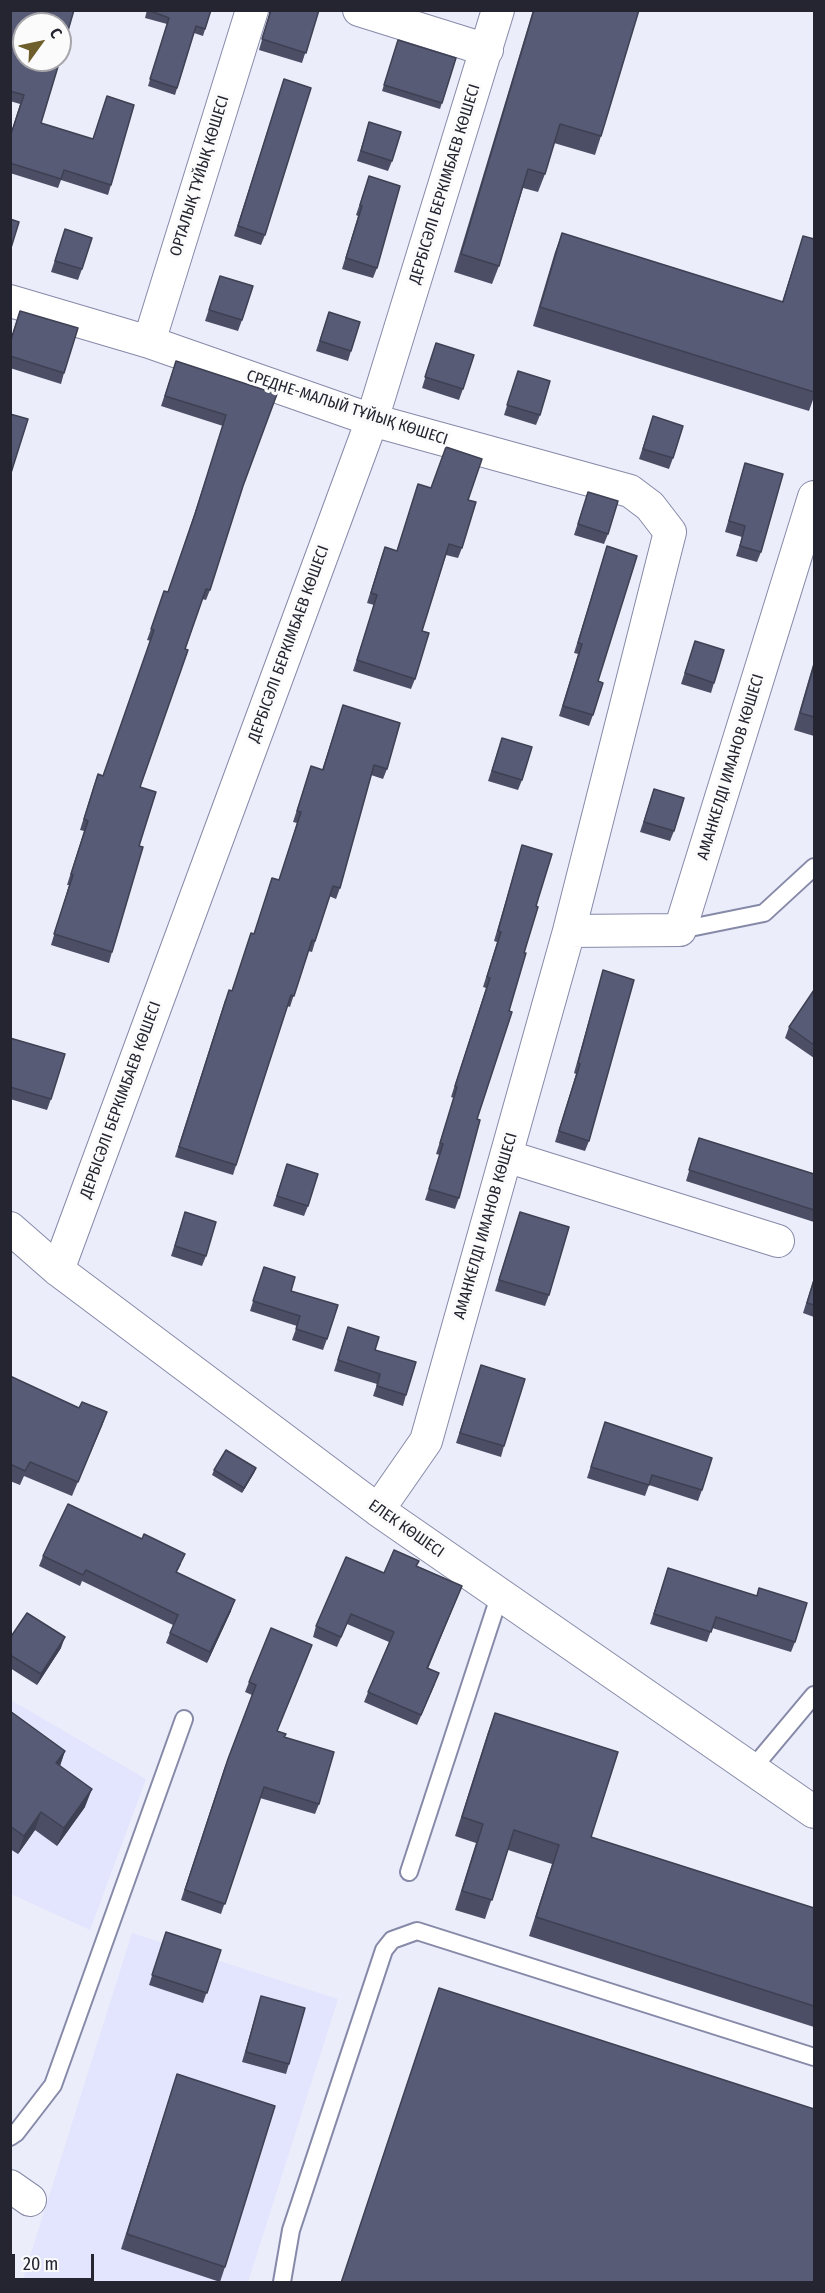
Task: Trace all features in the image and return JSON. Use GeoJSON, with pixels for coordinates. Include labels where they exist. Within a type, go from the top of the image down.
{"type":"FeatureCollection","features":[{"type":"Feature","properties":{"kind":"street","name":"ОРТАЛЫҚ ТҰЙЫҚ КӨШЕСІ"},"geometry":{"type":"LineString","coordinates":[[149,342],[252,10]]}},
{"type":"Feature","properties":{"kind":"street"},"geometry":{"type":"LineString","coordinates":[[359,10],[487,50]]}},
{"type":"Feature","properties":{"kind":"street","name":"ДЕРБІСӘЛІ БЕРКІМБАЕВ КӨШЕСІ"},"geometry":{"type":"LineString","coordinates":[[58,1270],[372,420],[498,10]]}},
{"type":"Feature","properties":{"kind":"street","name":"СРЕДНЕ-МАЛЫЙ ТҰЙЫҚ КӨШЕСІ"},"geometry":{"type":"LineString","coordinates":[[10,301],[149,342],[372,420],[630,491],[650,506],[670,532]]}},
{"type":"Feature","properties":{"kind":"street","name":"АМАНКЕЛДІ ИМАНОВ КӨШЕСІ"},"geometry":{"type":"LineString","coordinates":[[680,930],[814,497]]}},
{"type":"Feature","properties":{"kind":"street","name":"АМАНКЕЛДІ ИМАНОВ КӨШЕСІ"},"geometry":{"type":"LineString","coordinates":[[378,1510],[426,1441],[569,931],[670,532]]}},
{"type":"Feature","properties":{"kind":"street"},"geometry":{"type":"LineString","coordinates":[[569,931],[680,930]]}},
{"type":"Feature","properties":{"kind":"street"},"geometry":{"type":"LineString","coordinates":[[506,1156],[778,1241]]}},
{"type":"Feature","properties":{"kind":"street","name":"ЕЛЕК КӨШЕСІ"},"geometry":{"type":"LineString","coordinates":[[10,1228],[58,1270],[378,1510],[814,1812]]}},
{"type":"Feature","properties":{"kind":"lane"},"geometry":{"type":"LineString","coordinates":[[680,930],[764,913],[814,867]]}},
{"type":"Feature","properties":{"kind":"lane"},"geometry":{"type":"LineString","coordinates":[[410,1872],[500,1594]]}},
{"type":"Feature","properties":{"kind":"lane"},"geometry":{"type":"LineString","coordinates":[[752,1769],[814,1695]]}},
{"type":"Feature","properties":{"kind":"lane"},"geometry":{"type":"LineString","coordinates":[[10,2137],[16,2133],[53,2085],[184,1719]]}},
{"type":"Feature","properties":{"kind":"lane"},"geometry":{"type":"LineString","coordinates":[[282,2283],[291,2230],[384,1950],[392,1940],[417,1931],[814,2058]]}},
{"type":"Feature","properties":{"kind":"shaded area"},"geometry":{"type":"Polygon","coordinates":[[[11,1700],[146,1779],[90,1930],[11,1894],[11,1700]]]}},
{"type":"Feature","properties":{"kind":"shaded area"},"geometry":{"type":"Polygon","coordinates":[[[132,1933],[338,1999],[248,2282],[22,2282],[132,1933]]]}},
{"type":"Feature","properties":{"kind":"building"},"geometry":{"type":"Polygon","coordinates":[[[11,10],[74,10],[72,17],[72,12],[12,12],[12,72],[56,72],[41,123],[93,139],[107,96],[134,105],[111,185],[64,170],[61,179],[10,163],[10,137],[24,95],[10,91],[11,10]]]}},
{"type":"Feature","properties":{"kind":"building"},"geometry":{"type":"Polygon","coordinates":[[[148,10],[211,10],[205,29],[196,26],[177,88],[150,79],[169,18],[148,10]]]}},
{"type":"Feature","properties":{"kind":"building"},"geometry":{"type":"Polygon","coordinates":[[[271,10],[319,10],[306,53],[262,39],[271,10]]]}},
{"type":"Feature","properties":{"kind":"building"},"geometry":{"type":"Polygon","coordinates":[[[534,10],[639,10],[601,136],[560,124],[545,174],[528,169],[499,266],[461,254],[534,10]]]}},
{"type":"Feature","properties":{"kind":"building"},"geometry":{"type":"Polygon","coordinates":[[[398,40],[456,58],[442,103],[384,85],[398,40]]]}},
{"type":"Feature","properties":{"kind":"building"},"geometry":{"type":"Polygon","coordinates":[[[284,79],[311,88],[265,235],[238,226],[284,79]]]}},
{"type":"Feature","properties":{"kind":"building"},"geometry":{"type":"Polygon","coordinates":[[[369,122],[401,132],[392,161],[361,151],[369,122]]]}},
{"type":"Feature","properties":{"kind":"building"},"geometry":{"type":"Polygon","coordinates":[[[369,176],[400,186],[377,268],[346,258],[369,176]]]}},
{"type":"Feature","properties":{"kind":"building"},"geometry":{"type":"Polygon","coordinates":[[[10,219],[19,222],[10,251],[10,219]]]}},
{"type":"Feature","properties":{"kind":"building"},"geometry":{"type":"Polygon","coordinates":[[[65,229],[92,238],[82,269],[55,261],[65,229]]]}},
{"type":"Feature","properties":{"kind":"building"},"geometry":{"type":"Polygon","coordinates":[[[562,233],[783,302],[803,236],[814,239],[814,392],[540,307],[562,233]]]}},
{"type":"Feature","properties":{"kind":"building"},"geometry":{"type":"Polygon","coordinates":[[[220,276],[253,286],[242,320],[209,310],[220,276]]]}},
{"type":"Feature","properties":{"kind":"building"},"geometry":{"type":"Polygon","coordinates":[[[20,311],[78,328],[64,373],[10,356],[10,343],[20,311]]]}},
{"type":"Feature","properties":{"kind":"building"},"geometry":{"type":"Polygon","coordinates":[[[329,312],[360,322],[351,351],[320,341],[329,312]]]}},
{"type":"Feature","properties":{"kind":"building"},"geometry":{"type":"Polygon","coordinates":[[[436,343],[474,355],[463,389],[425,377],[436,343]]]}},
{"type":"Feature","properties":{"kind":"building"},"geometry":{"type":"Polygon","coordinates":[[[176,361],[277,394],[243,486],[210,590],[206,589],[185,649],[188,650],[140,787],[156,792],[139,846],[143,847],[112,952],[54,934],[88,821],[84,819],[98,774],[103,776],[154,630],[151,629],[164,591],[168,592],[195,514],[226,415],[165,396],[176,361]]]}},
{"type":"Feature","properties":{"kind":"building"},"geometry":{"type":"Polygon","coordinates":[[[518,371],[550,381],[540,415],[507,405],[518,371]]]}},
{"type":"Feature","properties":{"kind":"building"},"geometry":{"type":"Polygon","coordinates":[[[10,414],[28,419],[10,476],[10,414]]]}},
{"type":"Feature","properties":{"kind":"building"},"geometry":{"type":"Polygon","coordinates":[[[653,416],[683,426],[673,458],[643,449],[653,416]]]}},
{"type":"Feature","properties":{"kind":"building"},"geometry":{"type":"Polygon","coordinates":[[[446,447],[482,459],[468,500],[476,502],[462,548],[449,544],[422,631],[429,633],[415,679],[357,660],[377,595],[371,593],[385,547],[397,551],[418,484],[431,488],[446,447]]]}},
{"type":"Feature","properties":{"kind":"building"},"geometry":{"type":"Polygon","coordinates":[[[745,463],[783,474],[761,552],[740,546],[745,526],[729,521],[745,463]]]}},
{"type":"Feature","properties":{"kind":"building"},"geometry":{"type":"Polygon","coordinates":[[[588,492],[618,501],[608,534],[578,524],[588,492]]]}},
{"type":"Feature","properties":{"kind":"building"},"geometry":{"type":"Polygon","coordinates":[[[607,546],[637,556],[598,681],[603,683],[593,715],[563,706],[582,644],[578,643],[607,546]]]}},
{"type":"Feature","properties":{"kind":"building"},"geometry":{"type":"Polygon","coordinates":[[[695,641],[724,650],[714,683],[685,673],[695,641]]]}},
{"type":"Feature","properties":{"kind":"building"},"geometry":{"type":"Polygon","coordinates":[[[814,665],[814,717],[800,713],[814,665]]]}},
{"type":"Feature","properties":{"kind":"building"},"geometry":{"type":"Polygon","coordinates":[[[343,705],[400,723],[387,769],[374,765],[340,888],[333,886],[294,996],[291,995],[236,1165],[179,1147],[229,990],[232,991],[251,933],[254,934],[272,878],[279,880],[301,812],[297,811],[311,766],[323,770],[343,705]]]}},
{"type":"Feature","properties":{"kind":"building"},"geometry":{"type":"Polygon","coordinates":[[[502,738],[532,747],[522,780],[492,771],[502,738]]]}},
{"type":"Feature","properties":{"kind":"building"},"geometry":{"type":"Polygon","coordinates":[[[654,789],[684,798],[674,831],[644,822],[654,789]]]}},
{"type":"Feature","properties":{"kind":"building"},"geometry":{"type":"Polygon","coordinates":[[[522,845],[552,854],[509,1011],[512,1012],[477,1119],[480,1120],[459,1198],[429,1189],[443,1144],[440,1143],[457,1087],[455,1086],[490,978],[487,977],[501,932],[498,931],[522,845]]]}},
{"type":"Feature","properties":{"kind":"building"},"geometry":{"type":"Polygon","coordinates":[[[603,970],[634,980],[589,1141],[559,1131],[580,1064],[578,1063],[603,970]]]}},
{"type":"Feature","properties":{"kind":"building"},"geometry":{"type":"Polygon","coordinates":[[[814,990],[814,1045],[789,1027],[814,990]]]}},
{"type":"Feature","properties":{"kind":"building"},"geometry":{"type":"Polygon","coordinates":[[[10,1038],[65,1054],[51,1099],[10,1087],[10,1038]]]}},
{"type":"Feature","properties":{"kind":"building"},"geometry":{"type":"Polygon","coordinates":[[[699,1138],[814,1174],[814,1210],[689,1170],[699,1138]]]}},
{"type":"Feature","properties":{"kind":"building"},"geometry":{"type":"Polygon","coordinates":[[[287,1164],[318,1174],[308,1206],[277,1196],[287,1164]]]}},
{"type":"Feature","properties":{"kind":"building"},"geometry":{"type":"Polygon","coordinates":[[[185,1212],[216,1222],[206,1256],[175,1246],[185,1212]]]}},
{"type":"Feature","properties":{"kind":"building"},"geometry":{"type":"Polygon","coordinates":[[[520,1212],[569,1227],[549,1295],[499,1280],[520,1212]]]}},
{"type":"Feature","properties":{"kind":"building"},"geometry":{"type":"Polygon","coordinates":[[[264,1267],[295,1277],[291,1291],[338,1305],[327,1339],[296,1329],[300,1316],[253,1301],[264,1267]]]}},
{"type":"Feature","properties":{"kind":"building"},"geometry":{"type":"Polygon","coordinates":[[[814,1280],[814,1305],[807,1303],[814,1280]]]}},
{"type":"Feature","properties":{"kind":"building"},"geometry":{"type":"Polygon","coordinates":[[[348,1327],[379,1337],[375,1350],[416,1362],[406,1395],[377,1386],[380,1374],[338,1360],[348,1327]]]}},
{"type":"Feature","properties":{"kind":"building"},"geometry":{"type":"Polygon","coordinates":[[[481,1365],[525,1379],[504,1446],[460,1433],[481,1365]]]}},
{"type":"Feature","properties":{"kind":"building"},"geometry":{"type":"Polygon","coordinates":[[[10,1376],[79,1408],[82,1402],[107,1412],[78,1482],[30,1462],[25,1471],[10,1464],[10,1376]]]}},
{"type":"Feature","properties":{"kind":"building"},"geometry":{"type":"Polygon","coordinates":[[[605,1422],[712,1458],[702,1490],[652,1475],[649,1485],[591,1467],[605,1422]]]}},
{"type":"Feature","properties":{"kind":"building"},"geometry":{"type":"Polygon","coordinates":[[[226,1450],[256,1468],[244,1488],[214,1470],[226,1450]]]}},
{"type":"Feature","properties":{"kind":"building"},"geometry":{"type":"Polygon","coordinates":[[[68,1504],[142,1539],[144,1534],[185,1554],[176,1572],[235,1600],[210,1652],[170,1633],[178,1615],[86,1570],[83,1575],[43,1556],[68,1504]]]}},
{"type":"Feature","properties":{"kind":"building"},"geometry":{"type":"Polygon","coordinates":[[[394,1550],[419,1561],[416,1566],[462,1586],[427,1668],[439,1673],[421,1715],[368,1692],[394,1632],[351,1614],[341,1637],[316,1626],[346,1557],[384,1573],[394,1550]]]}},
{"type":"Feature","properties":{"kind":"building"},"geometry":{"type":"Polygon","coordinates":[[[668,1568],[757,1596],[759,1588],[807,1603],[795,1642],[716,1617],[711,1632],[654,1614],[668,1568]]]}},
{"type":"Feature","properties":{"kind":"building"},"geometry":{"type":"Polygon","coordinates":[[[27,1613],[65,1637],[41,1674],[10,1655],[10,1638],[27,1613]]]}},
{"type":"Feature","properties":{"kind":"building"},"geometry":{"type":"Polygon","coordinates":[[[271,1628],[312,1645],[277,1731],[286,1734],[284,1737],[334,1752],[319,1804],[264,1787],[225,1904],[185,1890],[228,1759],[256,1685],[249,1682],[271,1628]]]}},
{"type":"Feature","properties":{"kind":"building"},"geometry":{"type":"Polygon","coordinates":[[[10,1711],[65,1751],[56,1763],[92,1789],[64,1828],[41,1812],[24,1836],[10,1826],[10,1711]]]}},
{"type":"Feature","properties":{"kind":"building"},"geometry":{"type":"Polygon","coordinates":[[[495,1713],[618,1752],[591,1837],[814,1908],[814,2006],[536,1917],[559,1845],[514,1830],[492,1900],[462,1891],[483,1824],[462,1817],[495,1713]]]}},
{"type":"Feature","properties":{"kind":"building"},"geometry":{"type":"Polygon","coordinates":[[[166,1932],[221,1950],[207,1993],[152,1975],[166,1932]]]}},
{"type":"Feature","properties":{"kind":"building"},"geometry":{"type":"Polygon","coordinates":[[[439,1988],[814,2109],[814,2283],[341,2283],[439,1988]]]}},
{"type":"Feature","properties":{"kind":"building"},"geometry":{"type":"Polygon","coordinates":[[[261,1996],[305,2008],[289,2064],[246,2052],[261,1996]]]}},
{"type":"Feature","properties":{"kind":"building"},"geometry":{"type":"Polygon","coordinates":[[[177,2074],[275,2106],[225,2267],[127,2234],[177,2074]]]}}]}
